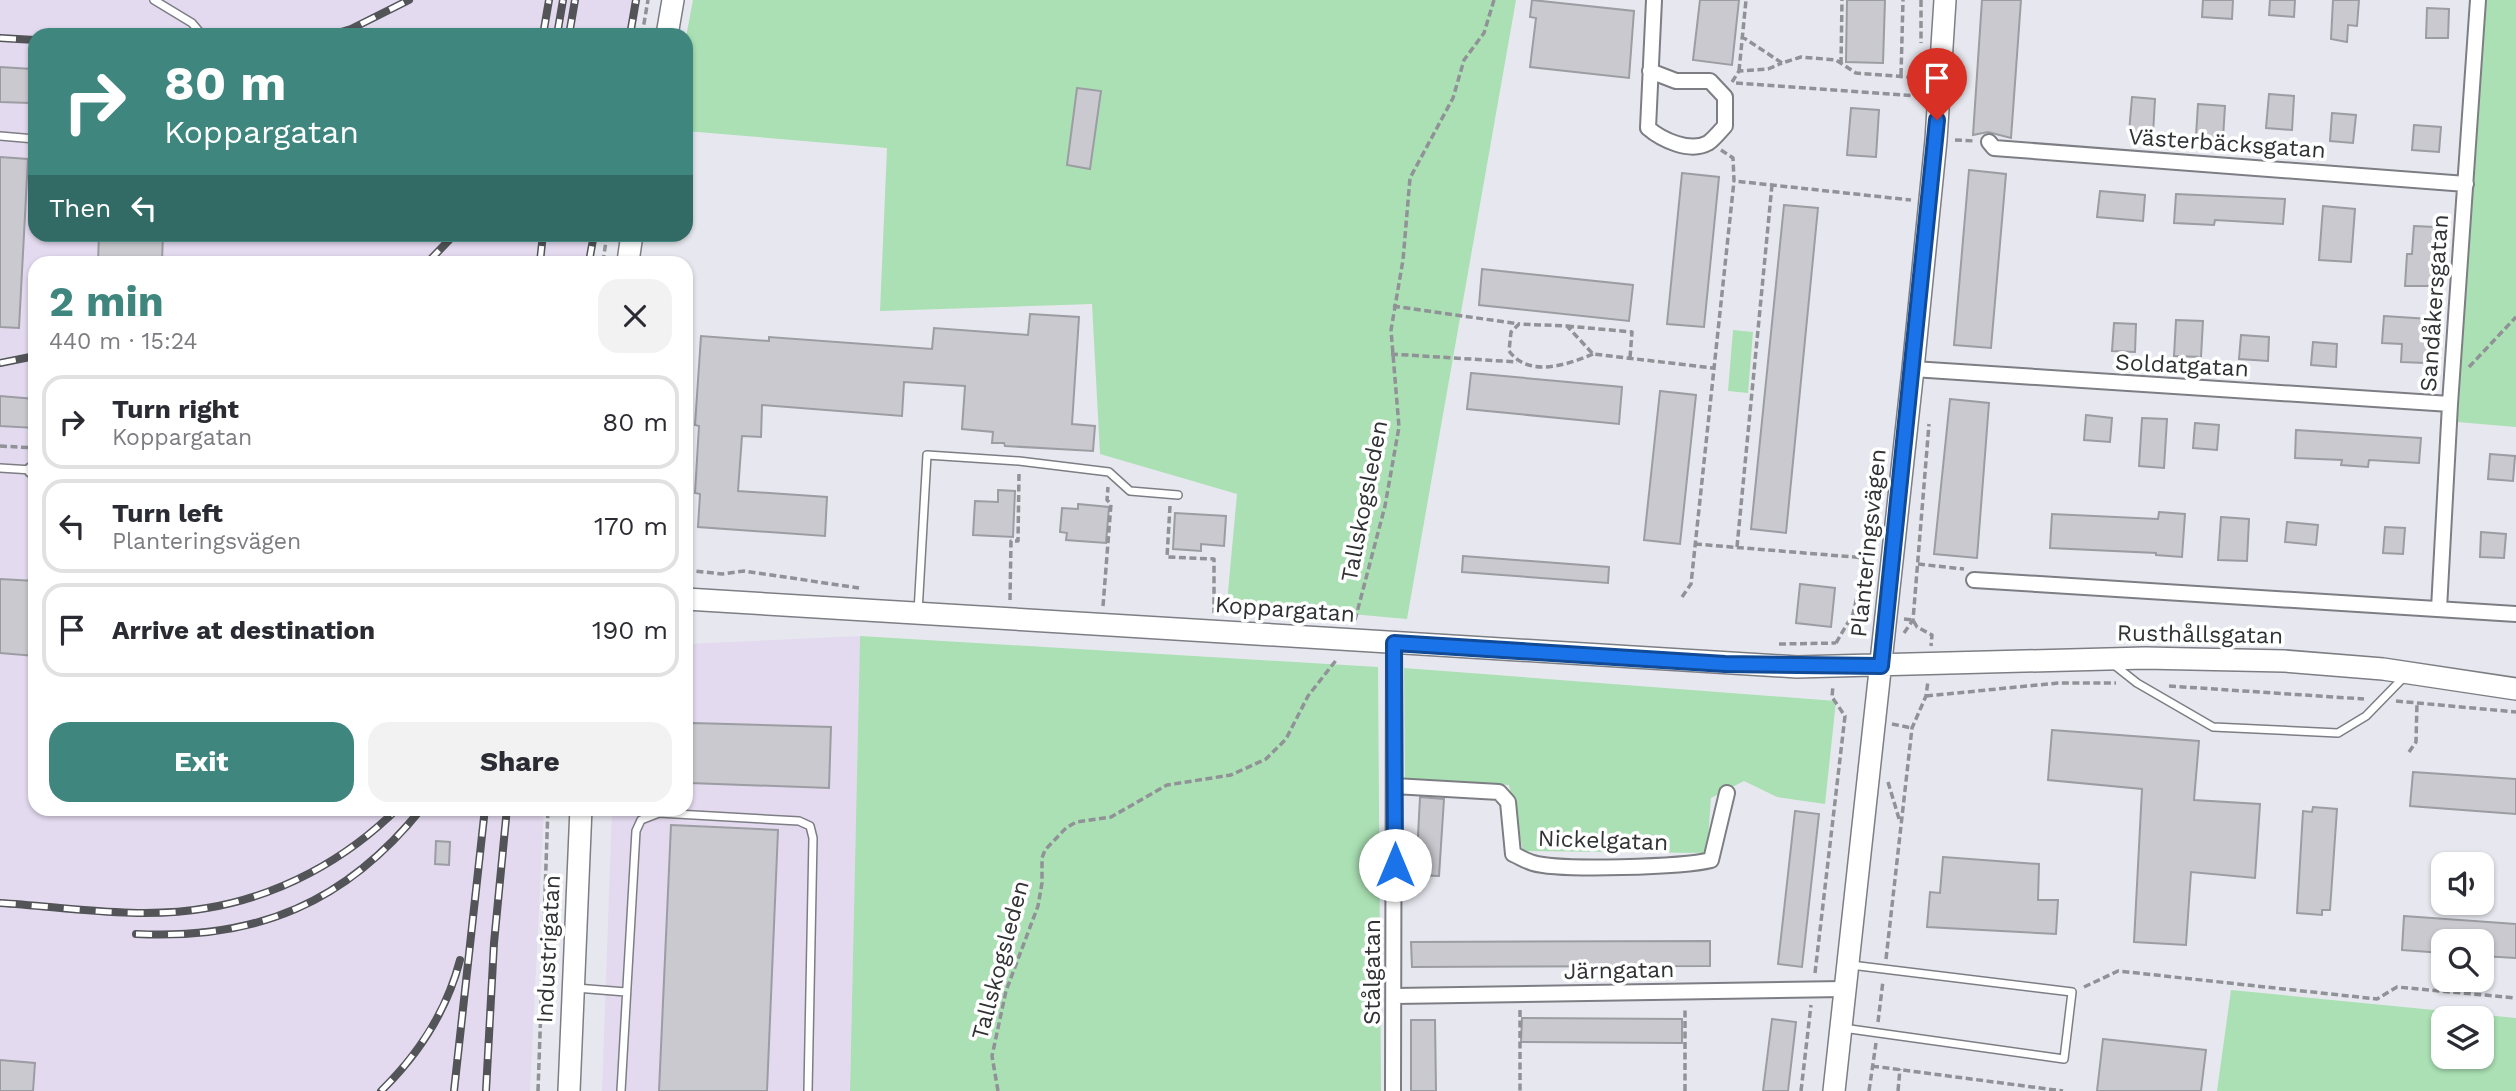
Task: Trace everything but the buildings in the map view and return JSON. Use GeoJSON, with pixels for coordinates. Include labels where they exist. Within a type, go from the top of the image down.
{"type":"FeatureCollection","features":[{"type":"Feature","properties":{"kind":"street"},"geometry":{"type":"LineString","coordinates":[[668,28],[673,0]]}},
{"type":"Feature","properties":{"kind":"street"},"geometry":{"type":"LineString","coordinates":[[1650,71],[1676,81],[1710,81],[1725,97],[1725,126],[1709,142],[1699,146],[1663,141],[1648,128],[1650,71],[1654,0]]}},
{"type":"Feature","properties":{"kind":"street","name":"Planteringsvägen"},"geometry":{"type":"LineString","coordinates":[[1834,1091],[1936,140],[1930,79],[1945,0]]}},
{"type":"Feature","properties":{"kind":"street","name":"Sandåkersgatan"},"geometry":{"type":"LineString","coordinates":[[2439,609],[2449,404],[2478,0]]}},
{"type":"Feature","properties":{"kind":"street","name":"Västerbäcksgatan"},"geometry":{"type":"LineString","coordinates":[[1989,142],[1994,148],[2466,184]]}},
{"type":"Feature","properties":{"kind":"street","name":"Soldatgatan"},"geometry":{"type":"LineString","coordinates":[[1913,369],[2449,404]]}},
{"type":"Feature","properties":{"kind":"street","name":"Rusthållsgatan"},"geometry":{"type":"LineString","coordinates":[[1974,580],[2516,614]]}},
{"type":"Feature","properties":{"kind":"street","name":"Koppargatan"},"geometry":{"type":"LineString","coordinates":[[693,599],[1677,662],[1881,666]]}},
{"type":"Feature","properties":{"kind":"street","name":"Stålgatan"},"geometry":{"type":"LineString","coordinates":[[1393,1091],[1394,643]]}},
{"type":"Feature","properties":{"kind":"street","name":"Rusthållsgatan"},"geometry":{"type":"LineString","coordinates":[[1881,666],[2107,659],[2284,661],[2409,673],[2516,689]]}},
{"type":"Feature","properties":{"kind":"street","name":"Nickelgatan"},"geometry":{"type":"LineString","coordinates":[[1394,786],[1499,792],[1508,802],[1513,854],[1534,864],[1578,865],[1692,865],[1711,860],[1727,793]]}},
{"type":"Feature","properties":{"kind":"street","name":"Industrigatan"},"geometry":{"type":"LineString","coordinates":[[569,1091],[582,816]]}},
{"type":"Feature","properties":{"kind":"street","name":"Järngatan"},"geometry":{"type":"LineString","coordinates":[[1395,996],[1844,989]]}},
{"type":"Feature","properties":{"kind":"lane"},"geometry":{"type":"LineString","coordinates":[[155,0],[196,28]]}},
{"type":"Feature","properties":{"kind":"lane"},"geometry":{"type":"LineString","coordinates":[[0,136],[28,138]]}},
{"type":"Feature","properties":{"kind":"lane"},"geometry":{"type":"LineString","coordinates":[[918,613],[927,456],[1018,461],[1109,472],[1130,491],[1174,495]]}},
{"type":"Feature","properties":{"kind":"lane"},"geometry":{"type":"LineString","coordinates":[[0,468],[28,470]]}},
{"type":"Feature","properties":{"kind":"lane"},"geometry":{"type":"LineString","coordinates":[[2107,659],[2137,683],[2213,727],[2337,733],[2366,716],[2409,673]]}},
{"type":"Feature","properties":{"kind":"lane"},"geometry":{"type":"LineString","coordinates":[[693,815],[799,821],[810,826],[814,838],[808,1091]]}},
{"type":"Feature","properties":{"kind":"lane"},"geometry":{"type":"LineString","coordinates":[[621,1091],[636,831],[641,820],[651,816]]}},
{"type":"Feature","properties":{"kind":"lane"},"geometry":{"type":"LineString","coordinates":[[1842,1028],[2064,1059],[2072,992],[1847,964]]}},
{"type":"Feature","properties":{"kind":"lane"},"geometry":{"type":"LineString","coordinates":[[572,988],[626,992]]}},
{"type":"Feature","properties":{"kind":"path"},"geometry":{"type":"LineString","coordinates":[[643,28],[648,0]]}},
{"type":"Feature","properties":{"kind":"path","name":"Tallskogsleden"},"geometry":{"type":"LineString","coordinates":[[998,1091],[992,1056],[1006,991],[1038,906],[1045,850],[1066,828],[1076,822],[1111,817],[1167,785],[1231,775],[1266,759],[1286,739],[1308,695],[1350,640],[1378,539],[1399,428],[1391,354],[1393,306],[1403,260],[1410,178],[1453,98],[1464,60],[1484,33],[1494,0]]}},
{"type":"Feature","properties":{"kind":"path"},"geometry":{"type":"LineString","coordinates":[[1731,83],[1739,71],[1746,0]]}},
{"type":"Feature","properties":{"kind":"path"},"geometry":{"type":"LineString","coordinates":[[1841,64],[1842,0]]}},
{"type":"Feature","properties":{"kind":"path"},"geometry":{"type":"LineString","coordinates":[[1901,76],[1903,0]]}},
{"type":"Feature","properties":{"kind":"path"},"geometry":{"type":"LineString","coordinates":[[1921,0],[1922,55]]}},
{"type":"Feature","properties":{"kind":"path"},"geometry":{"type":"LineString","coordinates":[[1741,36],[1782,63]]}},
{"type":"Feature","properties":{"kind":"path"},"geometry":{"type":"LineString","coordinates":[[1739,71],[1768,69],[1801,57],[1836,60],[1856,73],[1930,79]]}},
{"type":"Feature","properties":{"kind":"path"},"geometry":{"type":"LineString","coordinates":[[1921,67],[1930,79]]}},
{"type":"Feature","properties":{"kind":"path"},"geometry":{"type":"LineString","coordinates":[[1917,109],[1919,96],[1930,79]]}},
{"type":"Feature","properties":{"kind":"path"},"geometry":{"type":"LineString","coordinates":[[1710,81],[1919,96]]}},
{"type":"Feature","properties":{"kind":"path"},"geometry":{"type":"LineString","coordinates":[[1936,140],[1989,142]]}},
{"type":"Feature","properties":{"kind":"path"},"geometry":{"type":"LineString","coordinates":[[1682,597],[1691,584],[1734,181],[1733,158],[1709,142]]}},
{"type":"Feature","properties":{"kind":"path"},"geometry":{"type":"LineString","coordinates":[[1734,181],[1911,200]]}},
{"type":"Feature","properties":{"kind":"path"},"geometry":{"type":"LineString","coordinates":[[1737,547],[1772,185]]}},
{"type":"Feature","properties":{"kind":"path"},"geometry":{"type":"LineString","coordinates":[[1910,212],[1912,187]]}},
{"type":"Feature","properties":{"kind":"path"},"geometry":{"type":"LineString","coordinates":[[1393,306],[1519,324],[1632,332],[1630,358]]}},
{"type":"Feature","properties":{"kind":"path"},"geometry":{"type":"LineString","coordinates":[[2451,387],[2516,317]]}},
{"type":"Feature","properties":{"kind":"path"},"geometry":{"type":"LineString","coordinates":[[1517,362],[1509,351],[1511,332],[1519,324]]}},
{"type":"Feature","properties":{"kind":"path"},"geometry":{"type":"LineString","coordinates":[[1567,326],[1593,354]]}},
{"type":"Feature","properties":{"kind":"path"},"geometry":{"type":"LineString","coordinates":[[1391,354],[1517,362],[1535,367],[1567,365],[1593,354],[1713,368]]}},
{"type":"Feature","properties":{"kind":"path"},"geometry":{"type":"LineString","coordinates":[[0,446],[28,448]]}},
{"type":"Feature","properties":{"kind":"path"},"geometry":{"type":"LineString","coordinates":[[1010,600],[1011,541],[1018,541],[1018,461]]}},
{"type":"Feature","properties":{"kind":"path"},"geometry":{"type":"LineString","coordinates":[[1103,606],[1111,504],[1107,500],[1109,472]]}},
{"type":"Feature","properties":{"kind":"path"},"geometry":{"type":"LineString","coordinates":[[1174,495],[1167,557],[1214,559],[1214,613]]}},
{"type":"Feature","properties":{"kind":"path"},"geometry":{"type":"LineString","coordinates":[[1801,1091],[1845,716],[1832,698],[1836,643],[1853,614],[1876,511]]}},
{"type":"Feature","properties":{"kind":"path"},"geometry":{"type":"LineString","coordinates":[[1695,544],[1866,558]]}},
{"type":"Feature","properties":{"kind":"path"},"geometry":{"type":"LineString","coordinates":[[1918,564],[1965,569],[1974,580]]}},
{"type":"Feature","properties":{"kind":"path"},"geometry":{"type":"LineString","coordinates":[[1900,824],[1912,745],[1912,728],[1926,696],[1932,635],[1917,627],[1913,620]]}},
{"type":"Feature","properties":{"kind":"path"},"geometry":{"type":"LineString","coordinates":[[1926,696],[2058,682],[2137,683],[2516,712]]}},
{"type":"Feature","properties":{"kind":"path"},"geometry":{"type":"LineString","coordinates":[[2409,752],[2416,742],[2417,703]]}},
{"type":"Feature","properties":{"kind":"path"},"geometry":{"type":"LineString","coordinates":[[538,1091],[543,879],[547,816]]}},
{"type":"Feature","properties":{"kind":"path"},"geometry":{"type":"LineString","coordinates":[[2072,992],[2118,971],[2377,999],[2397,987],[2516,998]]}},
{"type":"Feature","properties":{"kind":"path"},"geometry":{"type":"LineString","coordinates":[[1685,991],[1685,1091]]}},
{"type":"Feature","properties":{"kind":"path"},"geometry":{"type":"LineString","coordinates":[[1520,994],[1520,1091]]}},
{"type":"Feature","properties":{"kind":"path"},"geometry":{"type":"LineString","coordinates":[[1872,1066],[2063,1091]]}},
{"type":"Feature","properties":{"kind":"path"},"geometry":{"type":"LineString","coordinates":[[1898,1091],[1900,1069]]}},
{"type":"Feature","properties":{"kind":"shaded area"},"geometry":{"type":"Polygon","coordinates":[[[0,0],[641,0],[636,28],[28,28],[28,242],[597,242],[594,256],[28,256],[28,816],[544,816],[530,1091],[0,1091],[0,0]]]}},
{"type":"Feature","properties":{"kind":"shaded area"},"geometry":{"type":"Polygon","coordinates":[[[860,636],[850,1091],[602,1091],[612,816],[693,816],[693,644],[860,636]]]}},
{"type":"Feature","properties":{"kind":"green space"},"geometry":{"type":"Polygon","coordinates":[[[693,0],[1516,0],[1407,619],[1227,603],[1237,494],[1100,454],[1092,304],[880,311],[887,148],[693,132],[693,28],[688,28],[693,0]]]}},
{"type":"Feature","properties":{"kind":"green space"},"geometry":{"type":"Polygon","coordinates":[[[2484,0],[2516,0],[2516,427],[2457,422],[2484,0]]]}},
{"type":"Feature","properties":{"kind":"green space"},"geometry":{"type":"Polygon","coordinates":[[[1733,330],[1753,332],[1748,393],[1728,391],[1733,330]]]}},
{"type":"Feature","properties":{"kind":"green space"},"geometry":{"type":"Polygon","coordinates":[[[860,636],[1378,667],[1381,1091],[850,1091],[860,636]]]}},
{"type":"Feature","properties":{"kind":"green space"},"geometry":{"type":"Polygon","coordinates":[[[1404,668],[1836,701],[1825,804],[1777,797],[1744,781],[1711,798],[1707,853],[1523,851],[1509,785],[1405,780],[1404,668]]]}},
{"type":"Feature","properties":{"kind":"green space"},"geometry":{"type":"Polygon","coordinates":[[[2231,990],[2431,1010],[2431,1069],[2494,1069],[2494,1016],[2516,1018],[2516,1091],[2217,1091],[2231,990]]]}},
{"type":"Feature","properties":{"kind":"railway"},"geometry":{"type":"LineString","coordinates":[[353,28],[409,0]]}},
{"type":"Feature","properties":{"kind":"railway"},"geometry":{"type":"LineString","coordinates":[[544,28],[549,0]]}},
{"type":"Feature","properties":{"kind":"railway"},"geometry":{"type":"LineString","coordinates":[[558,28],[563,0]]}},
{"type":"Feature","properties":{"kind":"railway"},"geometry":{"type":"LineString","coordinates":[[570,28],[575,0]]}},
{"type":"Feature","properties":{"kind":"railway"},"geometry":{"type":"LineString","coordinates":[[631,28],[636,0]]}},
{"type":"Feature","properties":{"kind":"railway"},"geometry":{"type":"LineString","coordinates":[[0,38],[28,40]]}},
{"type":"Feature","properties":{"kind":"railway"},"geometry":{"type":"LineString","coordinates":[[434,256],[447,242]]}},
{"type":"Feature","properties":{"kind":"railway"},"geometry":{"type":"LineString","coordinates":[[541,256],[542,242]]}},
{"type":"Feature","properties":{"kind":"railway"},"geometry":{"type":"LineString","coordinates":[[590,256],[593,242]]}},
{"type":"Feature","properties":{"kind":"railway"},"geometry":{"type":"LineString","coordinates":[[0,363],[28,357]]}},
{"type":"Feature","properties":{"kind":"railway"},"geometry":{"type":"LineString","coordinates":[[0,903],[104,912],[156,913],[207,908],[234,902],[260,895],[310,873],[356,844],[390,816]]}},
{"type":"Feature","properties":{"kind":"railway"},"geometry":{"type":"LineString","coordinates":[[136,934],[221,930],[260,922],[296,909],[330,891],[362,869],[393,841],[415,816]]}},
{"type":"Feature","properties":{"kind":"railway"},"geometry":{"type":"LineString","coordinates":[[454,1091],[484,816]]}},
{"type":"Feature","properties":{"kind":"railway"},"geometry":{"type":"LineString","coordinates":[[486,1091],[494,943],[506,816]]}},
{"type":"Feature","properties":{"kind":"railway"},"geometry":{"type":"LineString","coordinates":[[381,1091],[430,1031],[460,960]]}},
{"type":"Feature","properties":{"kind":"route"},"geometry":{"type":"LineString","coordinates":[[1395,865],[1394,643],[1677,662],[1797,667],[1881,666],[1937,120]]}}]}
